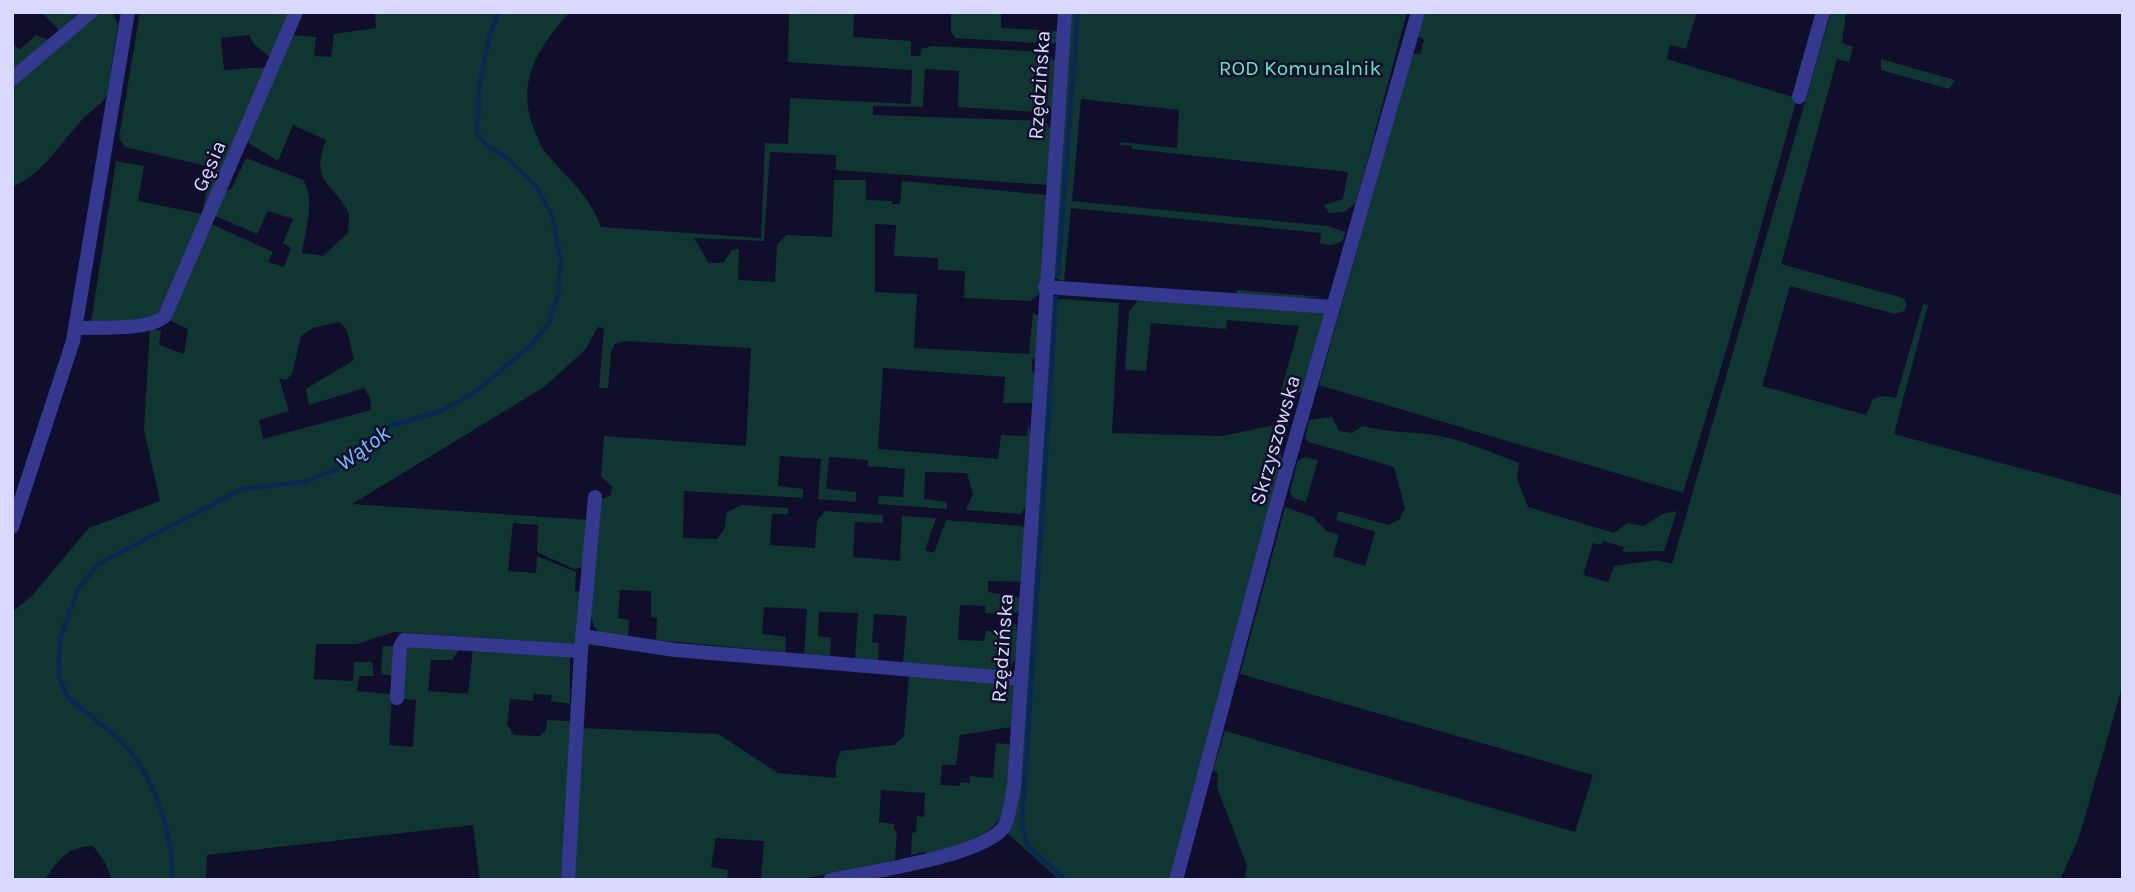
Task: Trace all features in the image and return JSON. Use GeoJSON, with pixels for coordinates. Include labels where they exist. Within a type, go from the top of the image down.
{"type":"FeatureCollection","features":[{"type":"Feature","properties":{"kind":"street"},"geometry":{"type":"LineString","coordinates":[[12,79],[91,12]]}},
{"type":"Feature","properties":{"kind":"street"},"geometry":{"type":"LineString","coordinates":[[12,527],[76,328],[128,12]]}},
{"type":"Feature","properties":{"kind":"street","name":"Gęsia"},"geometry":{"type":"LineString","coordinates":[[76,328],[158,322],[171,303],[296,12]]}},
{"type":"Feature","properties":{"kind":"street","name":"Rzędzińska"},"geometry":{"type":"LineString","coordinates":[[830,880],[959,852],[989,840],[1004,826],[1014,788],[1065,12]]}},
{"type":"Feature","properties":{"kind":"street","name":"Skrzyszowska"},"geometry":{"type":"LineString","coordinates":[[1176,880],[1333,307],[1418,12]]}},
{"type":"Feature","properties":{"kind":"street"},"geometry":{"type":"LineString","coordinates":[[1799,97],[1822,12]]}},
{"type":"Feature","properties":{"kind":"street"},"geometry":{"type":"LineString","coordinates":[[1045,286],[1333,307]]}},
{"type":"Feature","properties":{"kind":"street"},"geometry":{"type":"LineString","coordinates":[[568,880],[582,636],[595,497]]}},
{"type":"Feature","properties":{"kind":"street"},"geometry":{"type":"LineString","coordinates":[[582,636],[675,650],[1021,678]]}},
{"type":"Feature","properties":{"kind":"street"},"geometry":{"type":"LineString","coordinates":[[397,698],[400,647],[404,640],[454,640],[581,651]]}},
{"type":"Feature","properties":{"kind":"green space"},"geometry":{"type":"Polygon","coordinates":[[[41,12],[79,12],[59,30],[41,12]]]}},
{"type":"Feature","properties":{"kind":"green space"},"geometry":{"type":"Polygon","coordinates":[[[97,12],[112,12],[118,24],[107,95],[33,175],[12,187],[12,86],[97,12]]]}},
{"type":"Feature","properties":{"kind":"green space"},"geometry":{"type":"Polygon","coordinates":[[[140,12],[292,12],[271,58],[254,44],[249,35],[221,38],[224,70],[269,67],[157,319],[91,323],[116,161],[144,166],[138,201],[202,214],[211,167],[125,147],[119,138],[140,12]]]}},
{"type":"Feature","properties":{"kind":"green space"},"geometry":{"type":"Polygon","coordinates":[[[570,12],[540,51],[533,66],[527,96],[529,112],[542,148],[591,206],[601,227],[761,238],[765,143],[788,144],[790,98],[911,104],[912,70],[788,62],[789,12],[854,12],[853,37],[911,41],[911,56],[920,56],[921,49],[932,46],[1047,52],[1057,64],[1054,113],[958,107],[959,71],[925,69],[923,107],[873,106],[873,115],[1045,121],[1052,131],[1048,185],[836,170],[836,155],[770,152],[764,241],[694,238],[709,263],[723,263],[732,250],[739,249],[738,280],[775,282],[777,245],[786,235],[832,237],[834,180],[866,180],[866,200],[892,201],[892,204],[900,204],[902,181],[1045,195],[1047,199],[1041,293],[1030,301],[964,298],[965,271],[938,270],[938,258],[894,256],[896,225],[875,224],[875,292],[917,294],[914,348],[1029,354],[1033,313],[1039,316],[1037,357],[1032,360],[1032,370],[1036,376],[1035,403],[1003,403],[1005,377],[883,368],[878,449],[998,459],[1001,435],[1027,436],[1028,426],[1033,444],[1033,471],[1025,507],[1020,514],[966,510],[973,494],[967,473],[925,472],[924,499],[947,502],[947,509],[878,504],[879,496],[903,497],[905,469],[868,466],[868,460],[829,457],[826,489],[856,492],[856,502],[818,499],[821,459],[780,456],[778,486],[803,489],[803,498],[684,491],[683,538],[717,539],[724,530],[727,512],[742,505],[788,508],[788,514],[772,514],[770,545],[815,548],[817,521],[825,511],[883,515],[883,523],[855,522],[853,557],[900,561],[902,516],[936,518],[925,550],[934,553],[946,520],[1021,526],[1027,529],[1024,582],[988,581],[988,592],[1022,598],[1021,611],[1011,614],[985,613],[985,606],[960,605],[958,640],[984,641],[986,631],[1003,632],[1010,623],[1016,624],[1016,657],[1007,667],[979,671],[903,663],[907,616],[874,614],[872,642],[879,644],[878,661],[855,659],[858,613],[819,612],[818,636],[831,638],[830,656],[804,654],[807,609],[764,607],[762,634],[786,637],[785,652],[656,640],[657,618],[651,617],[651,591],[620,590],[618,618],[629,620],[628,638],[603,636],[594,627],[591,616],[599,500],[611,495],[612,487],[601,476],[604,436],[746,446],[751,348],[625,341],[615,344],[611,352],[608,388],[599,388],[604,328],[598,327],[585,350],[544,387],[352,504],[590,520],[586,567],[574,569],[537,552],[538,525],[513,523],[508,571],[536,573],[537,556],[576,572],[575,591],[583,592],[577,644],[394,632],[357,644],[316,644],[314,679],[353,681],[354,662],[372,662],[374,676],[359,676],[357,691],[390,694],[392,676],[381,674],[383,646],[395,646],[389,745],[413,747],[416,700],[402,699],[407,645],[461,647],[452,660],[431,660],[428,691],[468,694],[473,648],[570,655],[570,704],[551,701],[552,695],[533,694],[533,701],[510,699],[507,724],[514,735],[540,736],[546,730],[547,720],[569,721],[571,726],[563,880],[480,880],[473,825],[207,855],[206,880],[112,880],[105,862],[93,846],[84,847],[64,855],[45,879],[12,880],[12,612],[31,597],[89,528],[160,501],[144,430],[150,328],[161,331],[159,345],[184,354],[188,329],[169,320],[208,226],[213,225],[273,252],[268,262],[284,267],[291,248],[283,243],[293,219],[268,211],[257,234],[213,215],[225,191],[232,188],[246,158],[303,180],[309,196],[309,206],[302,253],[323,256],[348,233],[349,213],[325,180],[320,165],[326,140],[293,125],[278,161],[247,142],[293,35],[316,37],[314,56],[331,57],[334,34],[376,28],[375,14],[570,12]],[[339,322],[313,328],[301,336],[292,374],[286,380],[279,378],[289,411],[259,420],[263,439],[371,410],[370,398],[364,388],[309,405],[306,389],[354,360],[347,330],[339,322]]]}},
{"type":"Feature","properties":{"kind":"green space"},"geometry":{"type":"Polygon","coordinates":[[[951,12],[1001,12],[1001,28],[1060,31],[1059,41],[1053,44],[955,38],[951,32],[951,12]]]}},
{"type":"Feature","properties":{"kind":"green space","name":"ROD Komunalnik"},"geometry":{"type":"Polygon","coordinates":[[[1068,12],[1407,12],[1356,203],[1344,212],[1329,213],[1324,205],[1343,199],[1348,172],[1132,149],[1132,146],[1120,145],[1120,142],[1177,148],[1179,110],[1081,99],[1072,201],[1328,226],[1345,232],[1343,240],[1326,245],[1320,243],[1321,233],[1071,208],[1064,282],[1054,277],[1068,12]]]}},
{"type":"Feature","properties":{"kind":"green space"},"geometry":{"type":"Polygon","coordinates":[[[1425,12],[1697,12],[1686,49],[1670,45],[1667,59],[1797,98],[1683,493],[1319,385],[1412,54],[1420,54],[1424,40],[1418,36],[1425,12]]]}},
{"type":"Feature","properties":{"kind":"green space"},"geometry":{"type":"Polygon","coordinates":[[[1831,12],[1846,12],[1842,43],[1853,47],[1849,62],[1837,59],[1781,264],[1903,298],[1907,305],[1904,311],[1895,314],[1790,286],[1762,386],[1866,415],[1873,399],[1883,396],[1896,398],[1923,304],[1928,305],[1894,434],[2123,496],[2123,684],[2079,837],[2060,880],[1244,880],[1247,866],[1217,787],[1218,774],[1213,770],[1225,731],[1575,832],[1593,775],[1240,674],[1285,507],[1313,517],[1327,531],[1339,535],[1333,556],[1365,566],[1375,532],[1336,520],[1338,511],[1388,525],[1399,520],[1405,508],[1394,467],[1309,442],[1305,438],[1309,420],[1332,417],[1339,431],[1352,433],[1363,426],[1434,435],[1478,447],[1519,463],[1517,479],[1528,507],[1614,533],[1627,523],[1644,526],[1662,514],[1677,511],[1664,551],[1623,552],[1624,547],[1603,541],[1601,545],[1593,543],[1583,575],[1608,582],[1614,566],[1657,560],[1672,564],[1831,12]]]}},
{"type":"Feature","properties":{"kind":"green space"},"geometry":{"type":"Polygon","coordinates":[[[36,35],[48,40],[12,73],[12,42],[19,50],[36,35]]]}},
{"type":"Feature","properties":{"kind":"green space"},"geometry":{"type":"Polygon","coordinates":[[[1881,59],[1955,80],[1949,89],[1881,70],[1881,59]]]}},
{"type":"Feature","properties":{"kind":"green space"},"geometry":{"type":"Polygon","coordinates":[[[1237,290],[1325,297],[1271,299],[1236,296],[1237,290]]]}},
{"type":"Feature","properties":{"kind":"green space"},"geometry":{"type":"Polygon","coordinates":[[[1140,297],[1318,311],[1326,315],[1302,391],[1296,395],[1280,395],[1299,326],[1227,320],[1226,329],[1151,323],[1146,371],[1125,370],[1129,312],[1140,297]]]}},
{"type":"Feature","properties":{"kind":"green space"},"geometry":{"type":"Polygon","coordinates":[[[1053,300],[1119,303],[1112,433],[1222,436],[1284,423],[1291,412],[1280,453],[1285,465],[1170,880],[1060,880],[1008,834],[1012,826],[1053,300]]]}},
{"type":"Feature","properties":{"kind":"green space"},"geometry":{"type":"Polygon","coordinates":[[[1305,457],[1318,460],[1306,502],[1293,498],[1290,491],[1298,460],[1305,457]]]}},
{"type":"Feature","properties":{"kind":"green space"},"geometry":{"type":"Polygon","coordinates":[[[909,675],[1017,684],[1011,727],[960,735],[956,765],[942,765],[940,785],[960,786],[960,782],[970,783],[970,776],[993,778],[996,743],[1008,744],[1013,749],[1002,812],[987,832],[927,855],[925,852],[911,855],[912,833],[916,832],[917,816],[924,817],[925,793],[881,790],[879,822],[894,824],[894,830],[897,831],[895,860],[798,880],[761,880],[764,841],[716,838],[711,867],[728,870],[727,880],[574,880],[581,728],[718,734],[778,773],[836,778],[836,763],[841,751],[894,745],[904,736],[909,675]]]}},
{"type":"Feature","properties":{"kind":"waterway","name":"Wątok"},"geometry":{"type":"LineString","coordinates":[[172,880],[170,847],[162,812],[148,779],[123,743],[68,697],[58,676],[60,639],[77,591],[98,564],[242,489],[303,482],[336,470],[392,425],[439,412],[474,393],[532,344],[549,323],[558,295],[561,260],[551,213],[536,186],[507,158],[487,146],[477,133],[480,81],[490,34],[499,12]]}},
{"type":"Feature","properties":{"kind":"waterway"},"geometry":{"type":"LineString","coordinates":[[1058,274],[1078,12]]}},
{"type":"Feature","properties":{"kind":"waterway"},"geometry":{"type":"LineString","coordinates":[[1056,298],[1022,825],[1027,845],[1066,880]]}}]}
